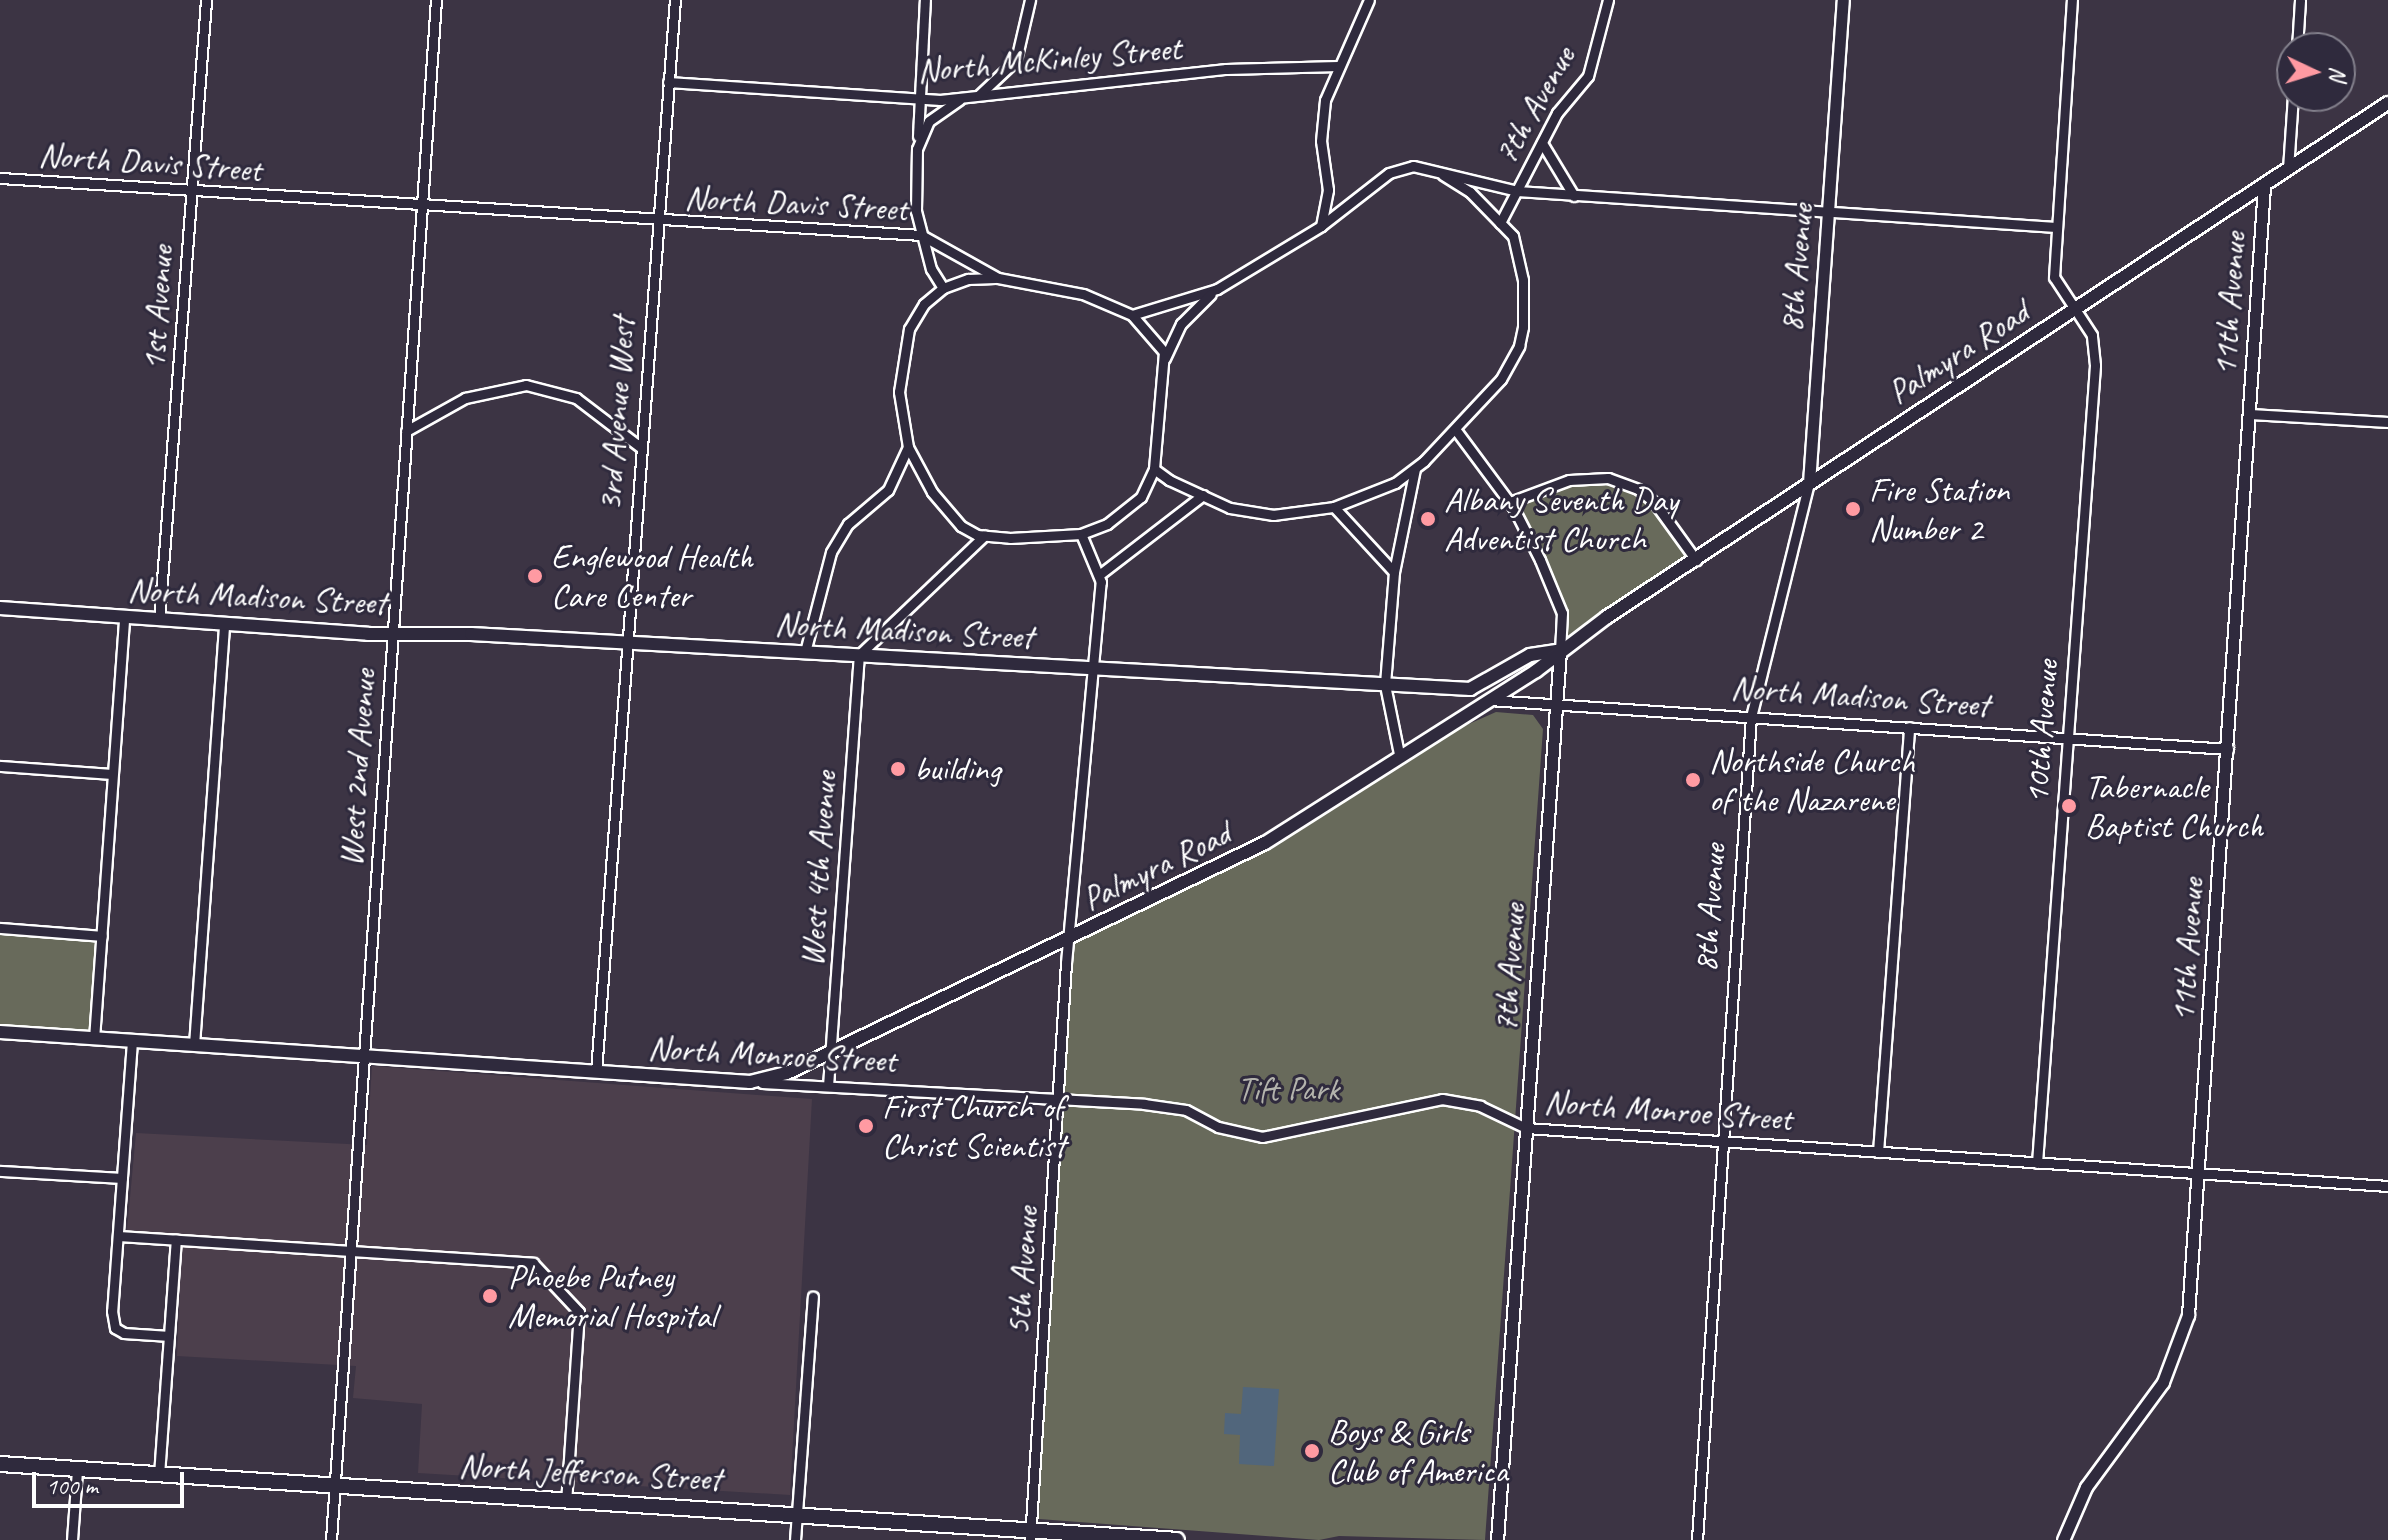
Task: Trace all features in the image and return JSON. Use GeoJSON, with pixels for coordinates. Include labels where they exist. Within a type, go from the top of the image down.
{"type":"FeatureCollection","features":[{"type":"Feature","properties":{"kind":"main road","name":"Palmyra Road"},"geometry":{"type":"LineString","coordinates":[[750,1082],[787,1073],[1235,861],[1488,700],[1809,483],[2388,103]]}},
{"type":"Feature","properties":{"kind":"main road","name":"North Madison Street"},"geometry":{"type":"LineString","coordinates":[[0,608],[224,624],[626,642],[1470,689]]}},
{"type":"Feature","properties":{"kind":"main road","name":"Palmyra Road"},"geometry":{"type":"LineString","coordinates":[[1470,689],[1530,655],[1560,650]]}},
{"type":"Feature","properties":{"kind":"main road","name":"North Monroe Street"},"geometry":{"type":"LineString","coordinates":[[0,1032],[750,1082]]}},
{"type":"Feature","properties":{"kind":"main road","name":"North Jefferson Street"},"geometry":{"type":"LineString","coordinates":[[0,1464],[797,1515],[1030,1534],[1177,1540]]}},
{"type":"Feature","properties":{"kind":"street","name":"1st Avenue"},"geometry":{"type":"LineString","coordinates":[[159,620],[206,0]]}},
{"type":"Feature","properties":{"kind":"street","name":"West 2nd Avenue"},"geometry":{"type":"LineString","coordinates":[[331,1540],[436,0]]}},
{"type":"Feature","properties":{"kind":"street","name":"3rd Avenue West"},"geometry":{"type":"LineString","coordinates":[[596,1072],[656,221],[675,0]]}},
{"type":"Feature","properties":{"kind":"street"},"geometry":{"type":"LineString","coordinates":[[925,0],[914,195],[931,269],[943,288]]}},
{"type":"Feature","properties":{"kind":"street"},"geometry":{"type":"LineString","coordinates":[[976,97],[1016,60],[1030,0]]}},
{"type":"Feature","properties":{"kind":"street"},"geometry":{"type":"LineString","coordinates":[[1321,226],[1328,190],[1322,122],[1338,66],[1369,0]]}},
{"type":"Feature","properties":{"kind":"street","name":"7th Avenue"},"geometry":{"type":"LineString","coordinates":[[1500,223],[1542,143],[1588,76],[1608,0]]}},
{"type":"Feature","properties":{"kind":"street","name":"8th Avenue"},"geometry":{"type":"LineString","coordinates":[[1697,1540],[1751,717],[1809,483],[1843,0]]}},
{"type":"Feature","properties":{"kind":"street","name":"10th Avenue"},"geometry":{"type":"LineString","coordinates":[[2037,1163],[2095,365],[2092,335],[2072,312],[2054,277],[2072,0]]}},
{"type":"Feature","properties":{"kind":"street"},"geometry":{"type":"LineString","coordinates":[[2298,32],[2300,0]]}},
{"type":"Feature","properties":{"kind":"street","name":"North McKinley Street"},"geometry":{"type":"LineString","coordinates":[[668,82],[919,99],[961,99],[1226,69],[1338,66]]}},
{"type":"Feature","properties":{"kind":"street"},"geometry":{"type":"LineString","coordinates":[[918,140],[929,121],[961,99]]}},
{"type":"Feature","properties":{"kind":"street"},"geometry":{"type":"LineString","coordinates":[[2288,169],[2292,112]]}},
{"type":"Feature","properties":{"kind":"street"},"geometry":{"type":"LineString","coordinates":[[1542,143],[1574,196]]}},
{"type":"Feature","properties":{"kind":"street"},"geometry":{"type":"LineString","coordinates":[[998,278],[968,279],[943,288],[916,315],[904,346],[900,402],[908,447],[945,509],[961,526],[984,536],[1081,534],[1107,524],[1141,497],[1154,469],[1165,358],[1181,324],[1217,289],[1321,226],[1389,173],[1413,166],[1517,191],[2056,227]]}},
{"type":"Feature","properties":{"kind":"street"},"geometry":{"type":"LineString","coordinates":[[1154,469],[1230,508],[1273,515],[1334,507],[1395,483],[1415,469],[1455,429],[1501,379],[1519,346],[1523,280],[1513,236],[1470,192],[1433,169]]}},
{"type":"Feature","properties":{"kind":"street","name":"North Davis Street"},"geometry":{"type":"LineString","coordinates":[[0,178],[921,235],[998,278],[1083,294],[1132,315]]}},
{"type":"Feature","properties":{"kind":"street","name":"11th Avenue"},"geometry":{"type":"LineString","coordinates":[[2063,1540],[2079,1498],[2143,1415],[2175,1355],[2188,1315],[2200,1174],[2264,186]]}},
{"type":"Feature","properties":{"kind":"street"},"geometry":{"type":"LineString","coordinates":[[1165,358],[1150,332],[1132,315],[1217,289]]}},
{"type":"Feature","properties":{"kind":"street"},"geometry":{"type":"LineString","coordinates":[[406,431],[465,398],[526,385],[576,398],[640,447]]}},
{"type":"Feature","properties":{"kind":"street"},"geometry":{"type":"LineString","coordinates":[[2250,414],[2388,422]]}},
{"type":"Feature","properties":{"kind":"street","name":"7th Avenue"},"geometry":{"type":"LineString","coordinates":[[1455,429],[1510,502],[1562,613],[1497,1540]]}},
{"type":"Feature","properties":{"kind":"street"},"geometry":{"type":"LineString","coordinates":[[805,652],[831,552],[848,524],[888,490],[908,447]]}},
{"type":"Feature","properties":{"kind":"street"},"geometry":{"type":"LineString","coordinates":[[1399,754],[1385,685],[1394,572],[1415,469]]}},
{"type":"Feature","properties":{"kind":"street"},"geometry":{"type":"LineString","coordinates":[[1510,502],[1569,480],[1608,478],[1638,489],[1654,502],[1696,560]]}},
{"type":"Feature","properties":{"kind":"street"},"geometry":{"type":"LineString","coordinates":[[1099,575],[1203,495]]}},
{"type":"Feature","properties":{"kind":"street"},"geometry":{"type":"LineString","coordinates":[[1334,507],[1394,572]]}},
{"type":"Feature","properties":{"kind":"street","name":"5th Avenue"},"geometry":{"type":"LineString","coordinates":[[1030,1534],[1069,940],[1099,575],[1081,534]]}},
{"type":"Feature","properties":{"kind":"street"},"geometry":{"type":"LineString","coordinates":[[859,655],[984,536]]}},
{"type":"Feature","properties":{"kind":"street"},"geometry":{"type":"LineString","coordinates":[[94,1039],[124,617]]}},
{"type":"Feature","properties":{"kind":"street"},"geometry":{"type":"LineString","coordinates":[[194,1045],[224,624]]}},
{"type":"Feature","properties":{"kind":"street","name":"West 4th Avenue"},"geometry":{"type":"LineString","coordinates":[[828,1086],[859,655]]}},
{"type":"Feature","properties":{"kind":"street","name":"North Madison Street"},"geometry":{"type":"LineString","coordinates":[[1488,700],[2228,749]]}},
{"type":"Feature","properties":{"kind":"street"},"geometry":{"type":"LineString","coordinates":[[1878,1152],[1909,727]]}},
{"type":"Feature","properties":{"kind":"street"},"geometry":{"type":"LineString","coordinates":[[0,766],[111,774]]}},
{"type":"Feature","properties":{"kind":"street"},"geometry":{"type":"LineString","coordinates":[[0,928],[102,936]]}},
{"type":"Feature","properties":{"kind":"street"},"geometry":{"type":"LineString","coordinates":[[132,1041],[115,1328],[124,1333],[169,1336]]}},
{"type":"Feature","properties":{"kind":"street","name":"North Monroe Street"},"geometry":{"type":"LineString","coordinates":[[750,1082],[1167,1107],[1257,1137],[1442,1099],[1480,1106],[1526,1128],[2388,1186]]}},
{"type":"Feature","properties":{"kind":"street"},"geometry":{"type":"LineString","coordinates":[[0,1171],[122,1178]]}},
{"type":"Feature","properties":{"kind":"street"},"geometry":{"type":"LineString","coordinates":[[119,1236],[533,1263],[579,1312],[566,1501]]}},
{"type":"Feature","properties":{"kind":"street"},"geometry":{"type":"LineString","coordinates":[[159,1475],[176,1240]]}},
{"type":"Feature","properties":{"kind":"street"},"geometry":{"type":"LineString","coordinates":[[795,1540],[813,1297]]}},
{"type":"Feature","properties":{"kind":"street"},"geometry":{"type":"LineString","coordinates":[[72,1540],[77,1470]]}},
{"type":"Feature","properties":{"kind":"shaded area","name":"Phoebe Putney Memorial Hospital"},"geometry":{"type":"Polygon","coordinates":[[[372,1066],[812,1099],[790,1495],[418,1473],[422,1404],[353,1398],[356,1366],[177,1356],[182,1236],[127,1230],[136,1133],[367,1145],[372,1066]]]}},
{"type":"Feature","properties":{"kind":"green space"},"geometry":{"type":"Polygon","coordinates":[[[1569,481],[1613,481],[1637,491],[1695,560],[1562,649],[1564,617],[1511,502],[1569,481]]]}},
{"type":"Feature","properties":{"kind":"green space","name":"Tift Park"},"geometry":{"type":"Polygon","coordinates":[[[1496,712],[1533,715],[1543,729],[1485,1540],[1339,1536],[1319,1540],[1039,1519],[1044,1354],[1071,941],[1236,862],[1401,754],[1496,712]]]}},
{"type":"Feature","properties":{"kind":"green space"},"geometry":{"type":"Polygon","coordinates":[[[0,929],[101,938],[92,1040],[0,1032],[0,929]]]}},
{"type":"Feature","properties":{"kind":"water"},"geometry":{"type":"Polygon","coordinates":[[[1243,1387],[1279,1389],[1274,1466],[1239,1464],[1240,1435],[1224,1434],[1225,1413],[1241,1414],[1243,1387]]]}},
{"type":"Feature","properties":{"kind":"place","name":"Fire Station Number 2"},"geometry":{"type":"Point","coordinates":[1853,509]}},
{"type":"Feature","properties":{"kind":"place","name":"Albany Seventh Day Adventist Church"},"geometry":{"type":"Point","coordinates":[1428,519]}},
{"type":"Feature","properties":{"kind":"place","name":"Englewood Health Care Center"},"geometry":{"type":"Point","coordinates":[535,576]}},
{"type":"Feature","properties":{"kind":"place","name":"building"},"geometry":{"type":"Point","coordinates":[898,769]}},
{"type":"Feature","properties":{"kind":"place","name":"Northside Church of the Nazarene"},"geometry":{"type":"Point","coordinates":[1693,780]}},
{"type":"Feature","properties":{"kind":"place","name":"Tabernacle Baptist Church"},"geometry":{"type":"Point","coordinates":[2069,806]}},
{"type":"Feature","properties":{"kind":"place","name":"First Church of Christ Scientist"},"geometry":{"type":"Point","coordinates":[866,1126]}},
{"type":"Feature","properties":{"kind":"place","name":"Phoebe Putney Memorial Hospital"},"geometry":{"type":"Point","coordinates":[490,1296]}},
{"type":"Feature","properties":{"kind":"place","name":"Boys & Girls Club of America"},"geometry":{"type":"Point","coordinates":[1312,1451]}}]}
